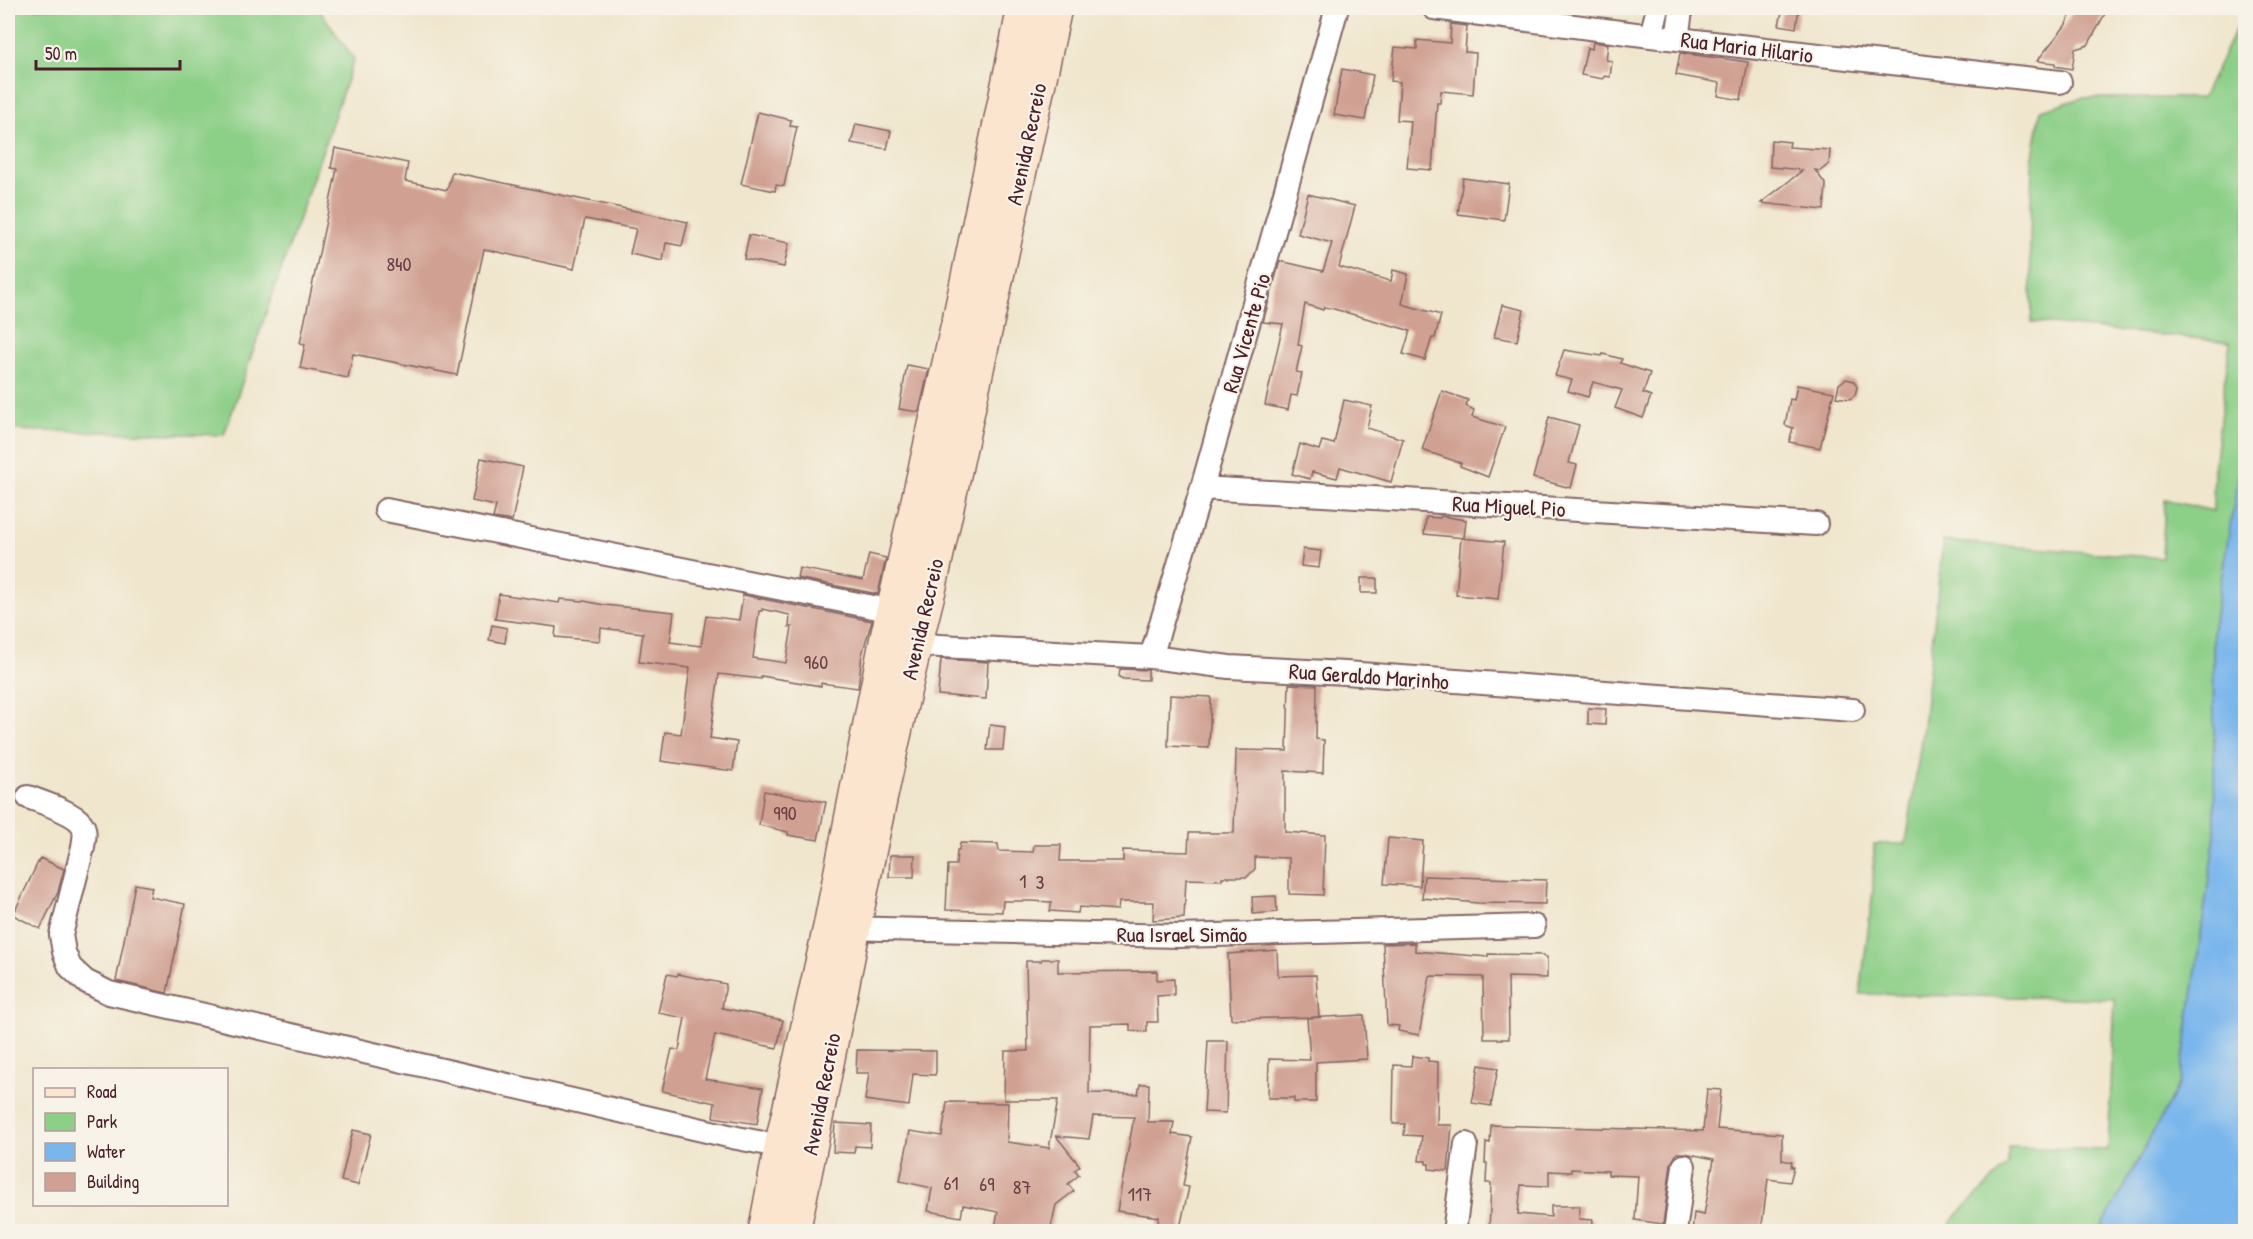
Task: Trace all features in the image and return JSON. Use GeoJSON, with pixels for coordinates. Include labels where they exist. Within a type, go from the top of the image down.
{"type":"FeatureCollection","features":[{"type":"Feature","properties":{"kind":"main road","name":"Avenida Recreio"},"geometry":{"type":"LineString","coordinates":[[765,1232],[795,1149],[842,928],[898,633],[930,586],[1024,8]]}},
{"type":"Feature","properties":{"kind":"main road","name":"Avenida Recreio"},"geometry":{"type":"LineString","coordinates":[[976,309],[1055,8]]}},
{"type":"Feature","properties":{"kind":"main road","name":"Avenida Recreio"},"geometry":{"type":"LineString","coordinates":[[793,1232],[795,1149]]}},
{"type":"Feature","properties":{"kind":"street","name":"Rua Vicente Pio"},"geometry":{"type":"LineString","coordinates":[[1151,657],[1202,488],[1337,8]]}},
{"type":"Feature","properties":{"kind":"street","name":"Rua Maria Hilario"},"geometry":{"type":"LineString","coordinates":[[1434,8],[1651,36],[2060,82]]}},
{"type":"Feature","properties":{"kind":"street"},"geometry":{"type":"LineString","coordinates":[[1651,36],[1658,8]]}},
{"type":"Feature","properties":{"kind":"street"},"geometry":{"type":"LineString","coordinates":[[1677,39],[1681,11]]}},
{"type":"Feature","properties":{"kind":"street","name":"Rua Miguel Pio"},"geometry":{"type":"LineString","coordinates":[[1202,488],[1816,524]]}},
{"type":"Feature","properties":{"kind":"street","name":"Rua Geraldo Marinho"},"geometry":{"type":"LineString","coordinates":[[386,510],[898,633],[1151,657],[1229,667],[1347,673],[1853,710]]}},
{"type":"Feature","properties":{"kind":"street"},"geometry":{"type":"LineString","coordinates":[[28,797],[73,817],[81,823],[85,832],[61,935],[62,944],[70,967],[85,981],[110,993],[795,1149]]}},
{"type":"Feature","properties":{"kind":"street","name":"Rua Israel Simão"},"geometry":{"type":"LineString","coordinates":[[842,928],[1178,936],[1534,926]]}},
{"type":"Feature","properties":{"kind":"street"},"geometry":{"type":"LineString","coordinates":[[1454,1232],[1466,1144]]}},
{"type":"Feature","properties":{"kind":"street"},"geometry":{"type":"LineString","coordinates":[[1675,1232],[1684,1166]]}},
{"type":"Feature","properties":{"kind":"green space"},"geometry":{"type":"Polygon","coordinates":[[[8,8],[318,8],[354,59],[224,435],[8,430],[8,8]]]}},
{"type":"Feature","properties":{"kind":"green space"},"geometry":{"type":"Polygon","coordinates":[[[2245,10],[2246,438],[2213,627],[2215,836],[2180,1082],[2100,1231],[1949,1231],[1952,1220],[2008,1165],[2008,1147],[2108,1150],[2115,999],[1860,994],[1873,891],[1874,844],[1906,844],[1923,727],[1943,541],[2162,558],[2165,500],[2213,511],[2214,467],[2230,342],[2032,322],[2030,243],[2032,162],[2041,110],[2082,98],[2202,98],[2245,10]]]}},
{"type":"Feature","properties":{"kind":"water"},"geometry":{"type":"Polygon","coordinates":[[[2245,438],[2245,1231],[2100,1231],[2180,1082],[2215,836],[2213,627],[2245,438]]]}},
{"type":"Feature","properties":{"kind":"building"},"geometry":{"type":"Polygon","coordinates":[[[1783,8],[1799,8],[1796,28],[1779,25],[1783,8]]]}},
{"type":"Feature","properties":{"kind":"building"},"geometry":{"type":"Polygon","coordinates":[[[2074,8],[2108,8],[2088,45],[2075,49],[2072,69],[2055,66],[2055,63],[2037,61],[2065,26],[2074,8]]]}},
{"type":"Feature","properties":{"kind":"building"},"geometry":{"type":"Polygon","coordinates":[[[1451,24],[1467,26],[1465,52],[1476,53],[1473,94],[1441,91],[1440,103],[1437,103],[1432,170],[1407,168],[1411,121],[1397,120],[1400,82],[1391,81],[1395,47],[1417,49],[1417,40],[1450,43],[1451,24]]]}},
{"type":"Feature","properties":{"kind":"building"},"geometry":{"type":"Polygon","coordinates":[[[1593,42],[1608,44],[1606,60],[1612,61],[1610,77],[1604,76],[1603,79],[1581,75],[1587,48],[1592,49],[1593,42]]]}},
{"type":"Feature","properties":{"kind":"building"},"geometry":{"type":"Polygon","coordinates":[[[1680,53],[1748,62],[1741,100],[1718,96],[1720,83],[1676,75],[1680,53]]]}},
{"type":"Feature","properties":{"kind":"building"},"geometry":{"type":"Polygon","coordinates":[[[1342,69],[1373,75],[1365,120],[1334,115],[1342,69]]]}},
{"type":"Feature","properties":{"kind":"building"},"geometry":{"type":"Polygon","coordinates":[[[758,112],[791,120],[790,126],[797,127],[784,186],[776,185],[775,191],[741,184],[758,112]]]}},
{"type":"Feature","properties":{"kind":"building"},"geometry":{"type":"Polygon","coordinates":[[[856,124],[891,131],[887,149],[851,143],[856,124]]]}},
{"type":"Feature","properties":{"kind":"building"},"geometry":{"type":"Polygon","coordinates":[[[1771,140],[1790,142],[1789,147],[1830,150],[1829,164],[1820,171],[1815,170],[1826,185],[1824,210],[1761,203],[1803,170],[1770,167],[1771,140]]]}},
{"type":"Feature","properties":{"kind":"building"},"geometry":{"type":"Polygon","coordinates":[[[335,148],[408,163],[405,181],[447,190],[452,172],[688,222],[682,246],[666,243],[663,261],[630,254],[636,229],[585,219],[574,269],[484,249],[457,375],[353,354],[348,378],[300,368],[305,344],[300,343],[337,169],[331,168],[335,148]]]}},
{"type":"Feature","properties":{"kind":"building"},"geometry":{"type":"Polygon","coordinates":[[[1463,178],[1509,184],[1504,220],[1458,214],[1463,178]]]}},
{"type":"Feature","properties":{"kind":"building"},"geometry":{"type":"Polygon","coordinates":[[[1308,194],[1355,206],[1339,267],[1391,281],[1393,270],[1408,274],[1402,304],[1441,315],[1435,338],[1432,338],[1425,360],[1403,354],[1410,331],[1408,330],[1334,309],[1324,307],[1323,310],[1305,304],[1298,345],[1302,346],[1296,372],[1302,373],[1297,396],[1291,395],[1288,410],[1265,405],[1283,324],[1263,322],[1280,261],[1323,271],[1332,243],[1298,234],[1308,194]]]}},
{"type":"Feature","properties":{"kind":"building"},"geometry":{"type":"Polygon","coordinates":[[[749,235],[789,243],[784,267],[744,259],[749,235]]]}},
{"type":"Feature","properties":{"kind":"building"},"geometry":{"type":"Polygon","coordinates":[[[1502,305],[1524,310],[1517,341],[1494,337],[1502,305]]]}},
{"type":"Feature","properties":{"kind":"building"},"geometry":{"type":"Polygon","coordinates":[[[1564,350],[1602,356],[1603,354],[1622,359],[1620,363],[1650,373],[1643,393],[1651,396],[1643,418],[1615,408],[1622,390],[1593,382],[1588,397],[1568,391],[1572,380],[1555,376],[1564,350]]]}},
{"type":"Feature","properties":{"kind":"building"},"geometry":{"type":"Polygon","coordinates":[[[907,365],[929,369],[919,412],[899,409],[907,365]]]}},
{"type":"Feature","properties":{"kind":"building"},"geometry":{"type":"Polygon","coordinates":[[[1846,379],[1854,381],[1857,387],[1855,395],[1850,399],[1836,397],[1839,384],[1846,379]]]}},
{"type":"Feature","properties":{"kind":"building"},"geometry":{"type":"Polygon","coordinates":[[[1797,385],[1834,392],[1820,448],[1789,442],[1793,428],[1785,425],[1790,399],[1794,400],[1797,385]]]}},
{"type":"Feature","properties":{"kind":"building"},"geometry":{"type":"Polygon","coordinates":[[[1442,391],[1468,400],[1466,406],[1474,410],[1472,417],[1505,427],[1488,477],[1460,466],[1461,463],[1422,450],[1442,391]]]}},
{"type":"Feature","properties":{"kind":"building"},"geometry":{"type":"Polygon","coordinates":[[[1344,400],[1372,406],[1367,428],[1403,439],[1391,482],[1340,467],[1337,478],[1312,472],[1310,479],[1292,474],[1300,444],[1319,450],[1322,441],[1334,444],[1344,400]]]}},
{"type":"Feature","properties":{"kind":"building"},"geometry":{"type":"Polygon","coordinates":[[[1549,417],[1579,425],[1569,463],[1577,465],[1571,488],[1533,478],[1549,417]]]}},
{"type":"Feature","properties":{"kind":"building"},"geometry":{"type":"Polygon","coordinates":[[[481,458],[523,467],[512,521],[493,518],[496,506],[472,501],[481,458]]]}},
{"type":"Feature","properties":{"kind":"building"},"geometry":{"type":"Polygon","coordinates":[[[1441,516],[1466,520],[1464,538],[1424,534],[1426,517],[1440,518],[1441,516]]]}},
{"type":"Feature","properties":{"kind":"building"},"geometry":{"type":"Polygon","coordinates":[[[1461,538],[1504,542],[1498,599],[1456,595],[1461,538]]]}},
{"type":"Feature","properties":{"kind":"building"},"geometry":{"type":"Polygon","coordinates":[[[1303,549],[1321,551],[1319,568],[1301,566],[1303,549]]]}},
{"type":"Feature","properties":{"kind":"building"},"geometry":{"type":"Polygon","coordinates":[[[869,554],[886,558],[878,594],[797,578],[799,568],[863,580],[869,554]]]}},
{"type":"Feature","properties":{"kind":"building"},"geometry":{"type":"Polygon","coordinates":[[[1361,578],[1377,578],[1377,593],[1361,593],[1361,578]]]}},
{"type":"Feature","properties":{"kind":"building"},"geometry":{"type":"Polygon","coordinates":[[[499,594],[559,603],[560,599],[674,612],[670,642],[701,646],[706,616],[739,620],[743,595],[872,621],[862,654],[858,688],[821,683],[821,686],[761,676],[761,679],[719,674],[710,738],[737,742],[733,771],[661,761],[665,732],[681,734],[690,668],[639,662],[643,633],[601,628],[600,641],[555,637],[556,627],[495,619],[499,594]],[[762,609],[759,611],[753,658],[786,663],[792,627],[789,627],[790,615],[762,609]]]}},
{"type":"Feature","properties":{"kind":"building"},"geometry":{"type":"Polygon","coordinates":[[[492,625],[507,628],[505,643],[489,640],[492,625]]]}},
{"type":"Feature","properties":{"kind":"building"},"geometry":{"type":"Polygon","coordinates":[[[941,659],[988,662],[986,699],[938,695],[941,659]]]}},
{"type":"Feature","properties":{"kind":"building"},"geometry":{"type":"Polygon","coordinates":[[[1120,669],[1148,670],[1148,680],[1123,679],[1119,677],[1120,669]]]}},
{"type":"Feature","properties":{"kind":"building"},"geometry":{"type":"Polygon","coordinates":[[[1289,684],[1317,685],[1316,739],[1324,740],[1323,773],[1285,771],[1285,832],[1325,835],[1323,895],[1289,894],[1289,858],[1255,857],[1255,869],[1247,877],[1222,877],[1222,880],[1186,879],[1184,918],[1153,920],[1154,902],[1119,902],[1118,910],[1079,907],[1078,913],[1050,911],[1052,902],[1031,901],[1003,901],[1002,912],[946,910],[948,865],[956,865],[960,843],[998,844],[999,851],[1033,852],[1034,845],[1061,845],[1060,861],[1123,861],[1123,850],[1188,852],[1189,833],[1234,833],[1236,750],[1287,751],[1289,684]]]}},
{"type":"Feature","properties":{"kind":"building"},"geometry":{"type":"Polygon","coordinates":[[[1170,695],[1211,697],[1209,748],[1168,746],[1170,695]]]}},
{"type":"Feature","properties":{"kind":"building"},"geometry":{"type":"Polygon","coordinates":[[[1588,708],[1606,709],[1605,725],[1588,724],[1588,708]]]}},
{"type":"Feature","properties":{"kind":"building"},"geometry":{"type":"Polygon","coordinates":[[[990,725],[1005,727],[1003,750],[987,750],[990,725]]]}},
{"type":"Feature","properties":{"kind":"building"},"geometry":{"type":"Polygon","coordinates":[[[764,791],[826,802],[818,840],[788,835],[788,832],[759,825],[764,791]]]}},
{"type":"Feature","properties":{"kind":"building"},"geometry":{"type":"Polygon","coordinates":[[[1388,838],[1423,841],[1420,886],[1384,884],[1388,838]]]}},
{"type":"Feature","properties":{"kind":"building"},"geometry":{"type":"Polygon","coordinates":[[[890,855],[915,855],[914,877],[889,877],[890,855]]]}},
{"type":"Feature","properties":{"kind":"building"},"geometry":{"type":"Polygon","coordinates":[[[40,858],[64,869],[58,892],[40,929],[13,915],[40,858]]]}},
{"type":"Feature","properties":{"kind":"building"},"geometry":{"type":"Polygon","coordinates":[[[1424,876],[1546,880],[1545,904],[1478,903],[1422,898],[1424,876]]]}},
{"type":"Feature","properties":{"kind":"building"},"geometry":{"type":"Polygon","coordinates":[[[135,884],[152,887],[150,897],[185,904],[167,993],[116,981],[135,884]]]}},
{"type":"Feature","properties":{"kind":"building"},"geometry":{"type":"Polygon","coordinates":[[[1276,896],[1277,912],[1253,914],[1252,897],[1276,896]]]}},
{"type":"Feature","properties":{"kind":"building"},"geometry":{"type":"Polygon","coordinates":[[[1415,943],[1415,951],[1488,957],[1488,954],[1544,955],[1547,957],[1547,978],[1508,977],[1509,1039],[1484,1039],[1483,977],[1430,976],[1419,1035],[1398,1031],[1399,1026],[1387,1025],[1383,944],[1415,943]]]}},
{"type":"Feature","properties":{"kind":"building"},"geometry":{"type":"Polygon","coordinates":[[[1277,950],[1278,976],[1316,975],[1319,1017],[1231,1019],[1228,954],[1277,950]]]}},
{"type":"Feature","properties":{"kind":"building"},"geometry":{"type":"Polygon","coordinates":[[[1042,959],[1058,959],[1058,972],[1157,971],[1157,980],[1174,979],[1174,995],[1157,996],[1158,1022],[1147,1022],[1147,1032],[1130,1031],[1130,1024],[1090,1025],[1089,1093],[1138,1094],[1140,1084],[1149,1084],[1148,1122],[1174,1122],[1172,1134],[1192,1137],[1183,1186],[1189,1187],[1179,1232],[1156,1232],[1159,1217],[1117,1211],[1134,1117],[1093,1116],[1089,1139],[1056,1136],[1080,1166],[1075,1170],[1079,1175],[1068,1184],[1074,1191],[1056,1205],[1050,1232],[994,1232],[998,1212],[963,1205],[961,1217],[928,1211],[932,1188],[900,1181],[910,1131],[942,1136],[947,1102],[1008,1103],[1007,1142],[1049,1148],[1058,1100],[1004,1100],[1005,1051],[1028,1051],[1026,961],[1041,961],[1042,959]]]}},
{"type":"Feature","properties":{"kind":"building"},"geometry":{"type":"Polygon","coordinates":[[[667,974],[677,976],[678,974],[726,984],[722,1008],[783,1020],[777,1048],[715,1035],[705,1079],[763,1088],[757,1124],[713,1117],[715,1103],[662,1091],[672,1049],[679,1050],[685,1018],[658,1013],[667,974]]]}},
{"type":"Feature","properties":{"kind":"building"},"geometry":{"type":"Polygon","coordinates":[[[1364,1015],[1367,1059],[1316,1062],[1316,1102],[1294,1102],[1294,1098],[1268,1098],[1269,1059],[1310,1060],[1307,1018],[1364,1015]]]}},
{"type":"Feature","properties":{"kind":"building"},"geometry":{"type":"Polygon","coordinates":[[[1208,1041],[1228,1041],[1226,1113],[1204,1112],[1208,1041]]]}},
{"type":"Feature","properties":{"kind":"building"},"geometry":{"type":"Polygon","coordinates":[[[857,1050],[936,1051],[936,1072],[935,1075],[913,1074],[909,1106],[865,1100],[869,1073],[856,1073],[857,1050]]]}},
{"type":"Feature","properties":{"kind":"building"},"geometry":{"type":"Polygon","coordinates":[[[1412,1056],[1438,1062],[1437,1125],[1452,1125],[1448,1171],[1429,1169],[1426,1161],[1419,1161],[1422,1136],[1404,1135],[1405,1124],[1393,1124],[1394,1065],[1411,1066],[1412,1056]]]}},
{"type":"Feature","properties":{"kind":"building"},"geometry":{"type":"Polygon","coordinates":[[[1479,1065],[1498,1068],[1491,1106],[1472,1103],[1479,1065]]]}},
{"type":"Feature","properties":{"kind":"building"},"geometry":{"type":"Polygon","coordinates":[[[1707,1089],[1721,1090],[1717,1129],[1782,1134],[1782,1160],[1792,1162],[1791,1167],[1794,1167],[1790,1182],[1768,1179],[1761,1232],[1692,1232],[1694,1213],[1704,1215],[1714,1159],[1677,1153],[1671,1164],[1663,1224],[1635,1220],[1638,1176],[1608,1175],[1608,1171],[1571,1169],[1571,1172],[1549,1171],[1549,1186],[1521,1185],[1518,1214],[1551,1217],[1551,1206],[1580,1206],[1579,1219],[1593,1220],[1592,1232],[1489,1232],[1491,1183],[1486,1183],[1487,1163],[1485,1163],[1486,1142],[1490,1143],[1491,1125],[1703,1131],[1707,1089]]]}},
{"type":"Feature","properties":{"kind":"building"},"geometry":{"type":"Polygon","coordinates":[[[835,1123],[871,1125],[870,1147],[855,1146],[854,1153],[833,1152],[835,1123]]]}},
{"type":"Feature","properties":{"kind":"building"},"geometry":{"type":"Polygon","coordinates":[[[353,1130],[371,1134],[358,1185],[341,1181],[353,1130]]]}}]}
